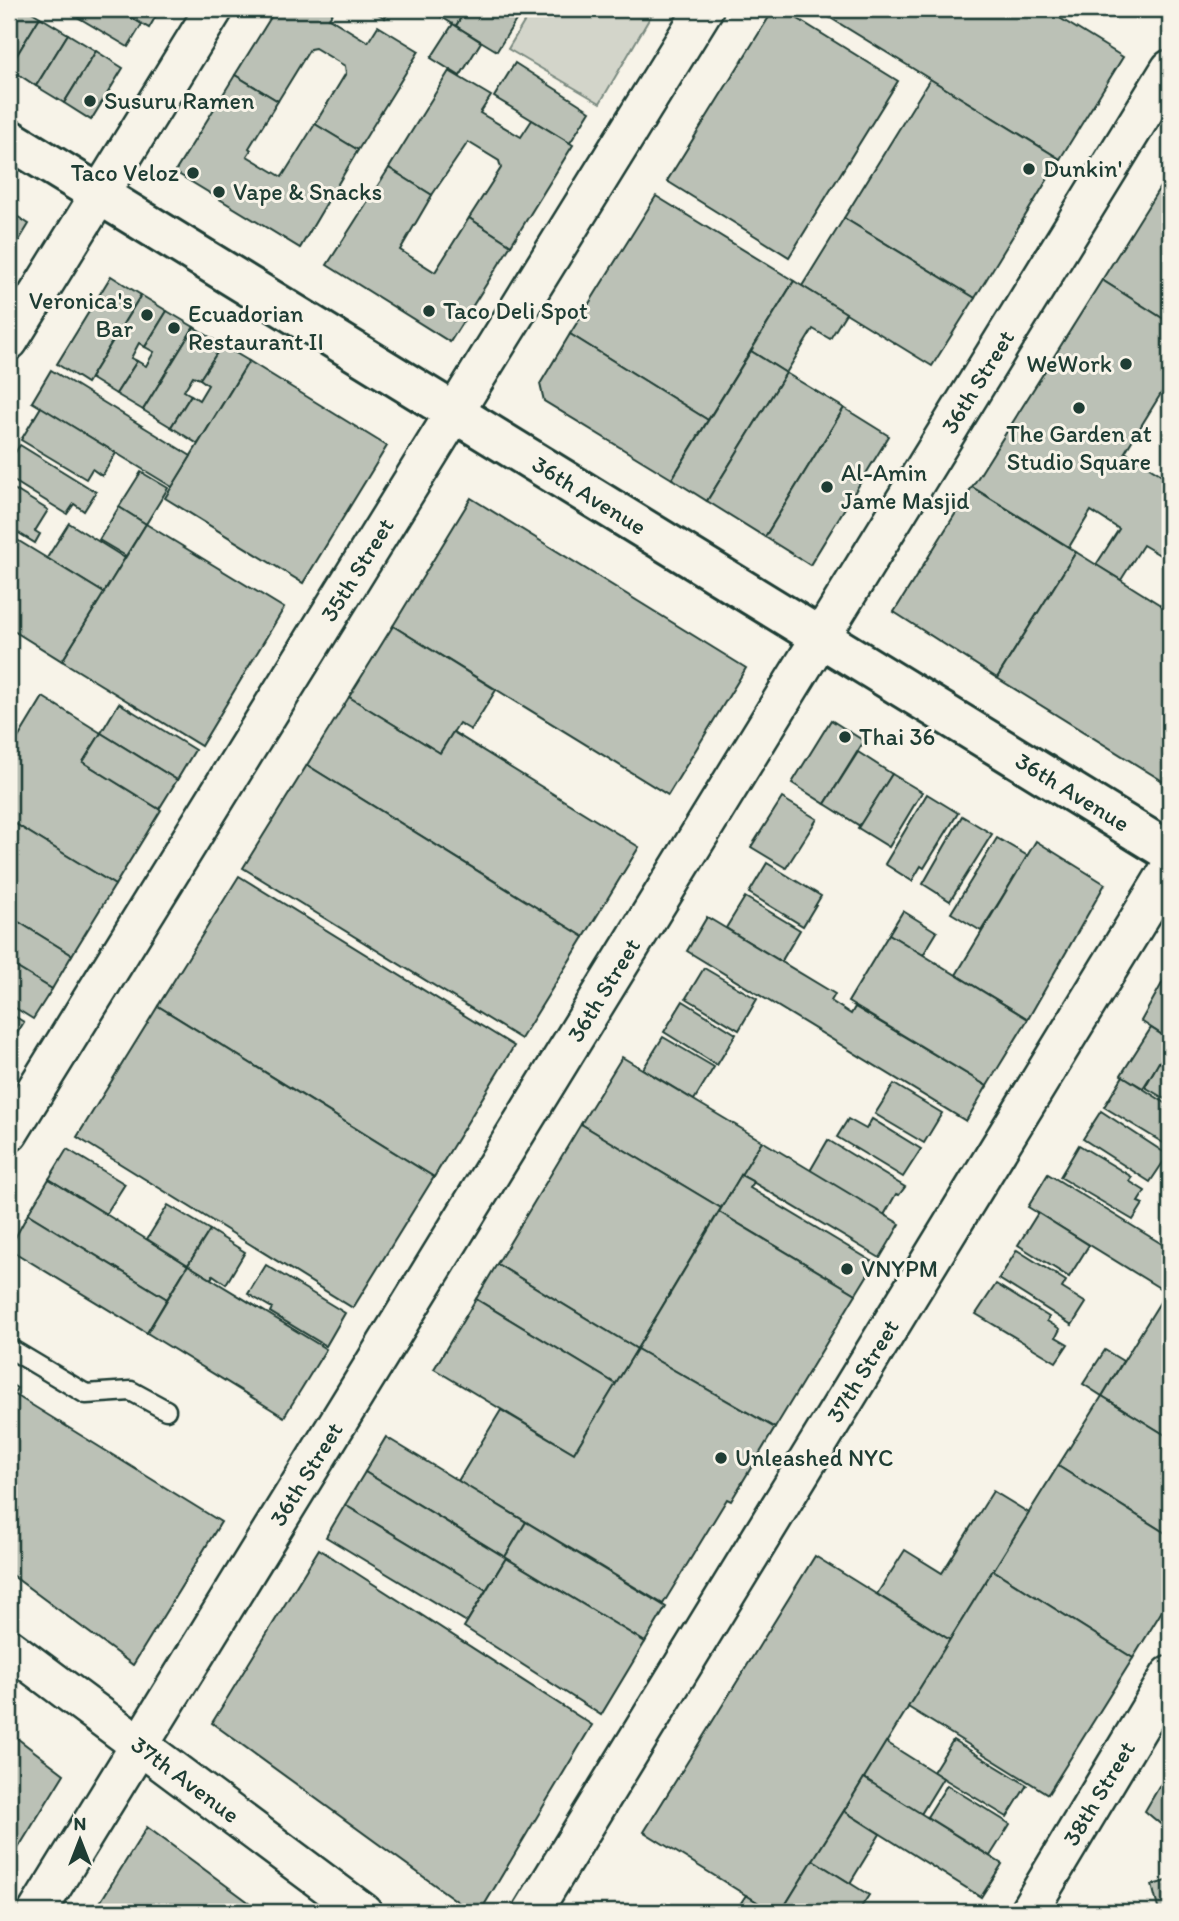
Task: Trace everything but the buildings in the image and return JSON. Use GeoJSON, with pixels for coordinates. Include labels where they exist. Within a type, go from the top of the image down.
{"type":"FeatureCollection","features":[{"type":"Feature","properties":{"kind":"street"},"geometry":{"type":"LineString","coordinates":[[9,341],[214,9]]}},
{"type":"Feature","properties":{"kind":"street","name":"35th Street"},"geometry":{"type":"LineString","coordinates":[[9,1133],[704,9]]}},
{"type":"Feature","properties":{"kind":"street","name":"36th Street"},"geometry":{"type":"LineString","coordinates":[[37,1912],[1170,69]]}},
{"type":"Feature","properties":{"kind":"street","name":"36th Avenue"},"geometry":{"type":"LineString","coordinates":[[9,139],[1170,852]]}},
{"type":"Feature","properties":{"kind":"street","name":"37th Street"},"geometry":{"type":"LineString","coordinates":[[532,1912],[1170,868]]}},
{"type":"Feature","properties":{"kind":"street","name":"37th Avenue"},"geometry":{"type":"LineString","coordinates":[[9,1648],[363,1912]]}},
{"type":"Feature","properties":{"kind":"street","name":"38th Street"},"geometry":{"type":"LineString","coordinates":[[1028,1912],[1170,1675]]}},
{"type":"Feature","properties":{"kind":"lane"},"geometry":{"type":"LineString","coordinates":[[9,1348],[86,1394],[131,1391],[166,1410]]}},
{"type":"Feature","properties":{"kind":"shaded area"},"geometry":{"type":"Polygon","coordinates":[[[532,9],[655,9],[600,103],[508,49],[532,9]]]}},
{"type":"Feature","properties":{"kind":"place","name":"Susuru Ramen"},"geometry":{"type":"Point","coordinates":[90,101]}},
{"type":"Feature","properties":{"kind":"place","name":"Dunkin'"},"geometry":{"type":"Point","coordinates":[1029,169]}},
{"type":"Feature","properties":{"kind":"place","name":"Taco Veloz"},"geometry":{"type":"Point","coordinates":[193,173]}},
{"type":"Feature","properties":{"kind":"place","name":"Vape & Snacks"},"geometry":{"type":"Point","coordinates":[219,192]}},
{"type":"Feature","properties":{"kind":"place","name":"Taco Deli Spot"},"geometry":{"type":"Point","coordinates":[429,311]}},
{"type":"Feature","properties":{"kind":"place","name":"Veronica's Bar"},"geometry":{"type":"Point","coordinates":[147,315]}},
{"type":"Feature","properties":{"kind":"place","name":"Ecuadorian Restaurant II"},"geometry":{"type":"Point","coordinates":[174,328]}},
{"type":"Feature","properties":{"kind":"place","name":"WeWork"},"geometry":{"type":"Point","coordinates":[1126,364]}},
{"type":"Feature","properties":{"kind":"place","name":"The Garden at Studio Square"},"geometry":{"type":"Point","coordinates":[1079,408]}},
{"type":"Feature","properties":{"kind":"place","name":"Al-Amin Jame Masjid"},"geometry":{"type":"Point","coordinates":[827,487]}},
{"type":"Feature","properties":{"kind":"place","name":"Thai 36"},"geometry":{"type":"Point","coordinates":[845,737]}},
{"type":"Feature","properties":{"kind":"place","name":"VNYPM"},"geometry":{"type":"Point","coordinates":[847,1269]}},
{"type":"Feature","properties":{"kind":"place","name":"Unleashed NYC"},"geometry":{"type":"Point","coordinates":[721,1458]}}]}
